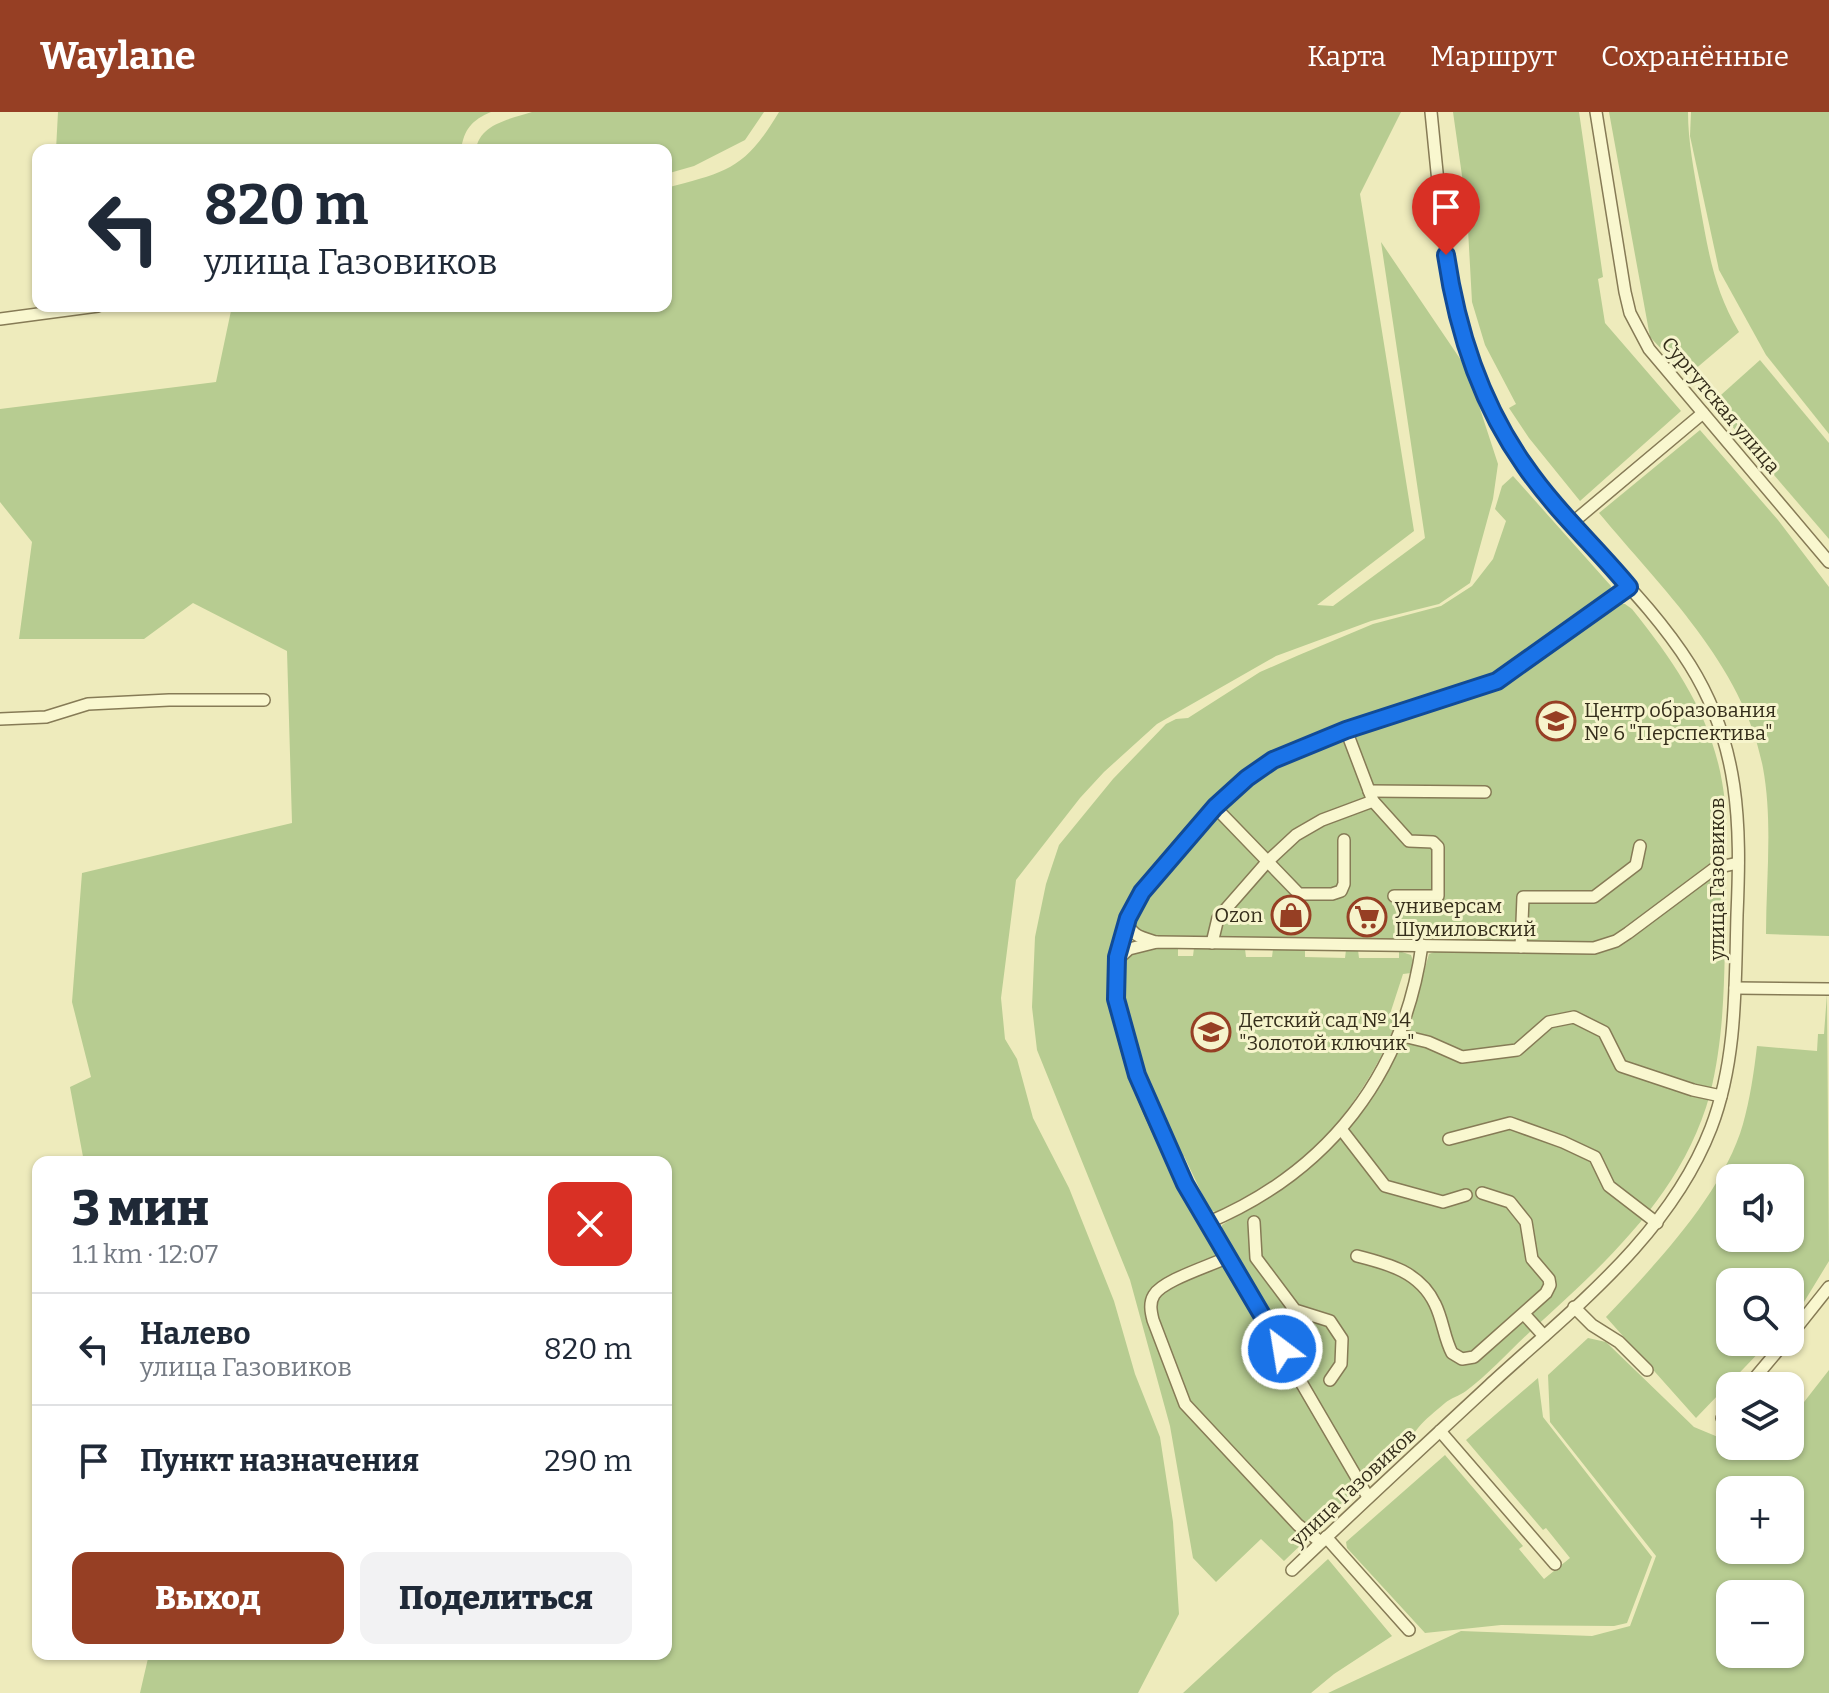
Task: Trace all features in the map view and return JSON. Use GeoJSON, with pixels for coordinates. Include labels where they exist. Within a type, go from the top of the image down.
{"type":"FeatureCollection","features":[{"type":"Feature","properties":{"kind":"street","name":"улица Газовиков"},"geometry":{"type":"LineString","coordinates":[[1292,1570],[1544,1336],[1657,1223],[1700,1154],[1721,1096],[1731,1047],[1739,815],[1734,780],[1714,713],[1678,647],[1526,469],[1487,398],[1466,345],[1447,267],[1431,112]]}},
{"type":"Feature","properties":{"kind":"street","name":"Сургутская улица"},"geometry":{"type":"LineString","coordinates":[[1596,112],[1630,313],[1649,349],[1829,562]]}},
{"type":"Feature","properties":{"kind":"street"},"geometry":{"type":"LineString","coordinates":[[0,319],[53,312]]}},
{"type":"Feature","properties":{"kind":"street"},"geometry":{"type":"LineString","coordinates":[[1572,523],[1703,413]]}},
{"type":"Feature","properties":{"kind":"street"},"geometry":{"type":"LineString","coordinates":[[1368,1497],[1185,1184],[1137,1075],[1116,999],[1120,940],[1142,892],[1215,807],[1247,778],[1273,760],[1346,730],[1497,681],[1629,587]]}},
{"type":"Feature","properties":{"kind":"street"},"geometry":{"type":"LineString","coordinates":[[0,719],[46,717],[88,704],[264,700]]}},
{"type":"Feature","properties":{"kind":"street"},"geometry":{"type":"LineString","coordinates":[[1346,730],[1371,796],[1409,841],[1429,841],[1438,847],[1438,896],[1394,896]]}},
{"type":"Feature","properties":{"kind":"street"},"geometry":{"type":"LineString","coordinates":[[1212,943],[1218,918],[1267,862],[1308,827],[1371,796],[1485,792]]}},
{"type":"Feature","properties":{"kind":"street"},"geometry":{"type":"LineString","coordinates":[[1215,807],[1299,894],[1337,893],[1344,884],[1344,840]]}},
{"type":"Feature","properties":{"kind":"street"},"geometry":{"type":"LineString","coordinates":[[1521,947],[1523,897],[1594,897],[1636,865],[1640,846]]}},
{"type":"Feature","properties":{"kind":"street"},"geometry":{"type":"LineString","coordinates":[[1116,968],[1122,954],[1134,947],[1157,942],[1579,948],[1606,945],[1628,933],[1715,868],[1738,863]]}},
{"type":"Feature","properties":{"kind":"street"},"geometry":{"type":"LineString","coordinates":[[1128,918],[1128,928],[1135,934],[1157,942]]}},
{"type":"Feature","properties":{"kind":"street"},"geometry":{"type":"LineString","coordinates":[[1120,940],[1135,934]]}},
{"type":"Feature","properties":{"kind":"street"},"geometry":{"type":"LineString","coordinates":[[1120,940],[1134,947]]}},
{"type":"Feature","properties":{"kind":"street"},"geometry":{"type":"LineString","coordinates":[[1207,1223],[1279,1185],[1341,1129],[1375,1082],[1399,1035],[1415,986],[1422,945]]}},
{"type":"Feature","properties":{"kind":"street"},"geometry":{"type":"LineString","coordinates":[[1735,988],[1829,989]]}},
{"type":"Feature","properties":{"kind":"street"},"geometry":{"type":"LineString","coordinates":[[1399,1035],[1428,1042],[1462,1057],[1517,1050],[1549,1022],[1574,1017],[1604,1032],[1621,1066],[1721,1096]]}},
{"type":"Feature","properties":{"kind":"street"},"geometry":{"type":"LineString","coordinates":[[1449,1139],[1510,1123],[1563,1142],[1595,1157],[1609,1186],[1657,1223]]}},
{"type":"Feature","properties":{"kind":"street"},"geometry":{"type":"LineString","coordinates":[[1341,1129],[1385,1186],[1443,1202],[1466,1195]]}},
{"type":"Feature","properties":{"kind":"street"},"geometry":{"type":"LineString","coordinates":[[1357,1256],[1392,1265],[1416,1278],[1435,1304],[1450,1349],[1458,1358],[1474,1357],[1548,1291],[1550,1282],[1532,1259],[1526,1222],[1510,1202],[1482,1193]]}},
{"type":"Feature","properties":{"kind":"street"},"geometry":{"type":"LineString","coordinates":[[1254,1222],[1256,1258],[1295,1310],[1330,1321],[1342,1339],[1341,1364],[1330,1380]]}},
{"type":"Feature","properties":{"kind":"street"},"geometry":{"type":"LineString","coordinates":[[1228,1257],[1169,1283],[1155,1293],[1150,1309],[1185,1404],[1298,1525],[1324,1539],[1409,1630]]}},
{"type":"Feature","properties":{"kind":"street"},"geometry":{"type":"LineString","coordinates":[[1804,1318],[1829,1287]]}},
{"type":"Feature","properties":{"kind":"street"},"geometry":{"type":"LineString","coordinates":[[1574,1307],[1592,1325],[1619,1342],[1647,1370]]}},
{"type":"Feature","properties":{"kind":"street"},"geometry":{"type":"LineString","coordinates":[[1268,1326],[1295,1310]]}},
{"type":"Feature","properties":{"kind":"street"},"geometry":{"type":"LineString","coordinates":[[1524,1314],[1544,1336]]}},
{"type":"Feature","properties":{"kind":"street"},"geometry":{"type":"LineString","coordinates":[[1760,1372],[1773,1356]]}},
{"type":"Feature","properties":{"kind":"street","name":"улица Газовиков"},"geometry":{"type":"LineString","coordinates":[[1440,1431],[1555,1564]]}},
{"type":"Feature","properties":{"kind":"green space"},"geometry":{"type":"Polygon","coordinates":[[[58,112],[491,112],[470,126],[462,144],[56,144],[58,112]]]}},
{"type":"Feature","properties":{"kind":"green space"},"geometry":{"type":"Polygon","coordinates":[[[532,112],[764,112],[745,140],[694,166],[672,172],[672,144],[477,144],[489,128],[532,112]]]}},
{"type":"Feature","properties":{"kind":"green space"},"geometry":{"type":"Polygon","coordinates":[[[779,112],[1401,112],[1360,194],[1414,531],[1317,605],[1333,606],[1425,538],[1381,242],[1467,369],[1498,464],[1493,499],[1470,583],[1439,604],[1371,621],[1276,656],[1157,724],[1080,798],[1016,880],[1001,998],[1005,1039],[1017,1059],[1033,1118],[1069,1188],[1114,1301],[1135,1374],[1160,1437],[1173,1522],[1179,1614],[1138,1693],[140,1693],[148,1660],[672,1660],[672,1156],[83,1156],[70,1087],[91,1077],[72,1002],[82,873],[292,823],[287,651],[193,603],[144,639],[19,639],[32,542],[0,502],[0,409],[216,382],[231,312],[672,312],[672,186],[733,165],[756,146],[779,112]]]}},
{"type":"Feature","properties":{"kind":"green space"},"geometry":{"type":"Polygon","coordinates":[[[1453,112],[1579,112],[1603,277],[1598,279],[1605,323],[1681,411],[1580,501],[1509,408],[1516,404],[1485,345],[1472,302],[1467,211],[1453,112]]]}},
{"type":"Feature","properties":{"kind":"green space"},"geometry":{"type":"Polygon","coordinates":[[[1609,112],[1688,112],[1692,156],[1709,252],[1723,300],[1739,332],[1687,376],[1650,337],[1609,112]]]}},
{"type":"Feature","properties":{"kind":"green space"},"geometry":{"type":"Polygon","coordinates":[[[1691,112],[1829,112],[1829,434],[1766,355],[1719,270],[1690,136],[1691,112]]]}},
{"type":"Feature","properties":{"kind":"green space"},"geometry":{"type":"Polygon","coordinates":[[[1760,360],[1829,443],[1829,539],[1712,403],[1760,360]]]}},
{"type":"Feature","properties":{"kind":"green space"},"geometry":{"type":"Polygon","coordinates":[[[1700,430],[1778,520],[1829,587],[1829,936],[1766,934],[1768,809],[1763,768],[1753,731],[1720,663],[1698,631],[1599,513],[1700,430]]]}},
{"type":"Feature","properties":{"kind":"green space"},"geometry":{"type":"Polygon","coordinates":[[[1513,476],[1611,586],[1609,595],[1494,676],[1306,739],[1270,755],[1211,804],[1137,889],[1115,939],[1111,999],[1117,1029],[1132,1077],[1154,1130],[1180,1187],[1355,1486],[1351,1497],[1284,1561],[1261,1539],[1216,1582],[1193,1558],[1170,1426],[1130,1280],[1037,1050],[1032,1007],[1035,937],[1046,884],[1059,845],[1113,779],[1166,724],[1188,718],[1260,672],[1373,624],[1441,606],[1472,586],[1493,559],[1506,521],[1495,509],[1502,486],[1513,476]]]}},
{"type":"Feature","properties":{"kind":"green space"},"geometry":{"type":"Polygon","coordinates":[[[1615,604],[1625,604],[1632,609],[1666,654],[1694,699],[1721,774],[1727,824],[1725,844],[1719,857],[1625,929],[1593,943],[1158,937],[1137,930],[1132,924],[1146,895],[1170,864],[1226,803],[1276,765],[1348,735],[1499,686],[1615,604]]]}},
{"type":"Feature","properties":{"kind":"green space"},"geometry":{"type":"Polygon","coordinates":[[[1711,878],[1719,878],[1726,887],[1724,991],[1719,1043],[1710,1094],[1698,1130],[1681,1163],[1639,1224],[1588,1278],[1484,1377],[1427,1418],[1388,1464],[1373,1474],[1365,1475],[1359,1470],[1222,1236],[1222,1225],[1298,1177],[1329,1150],[1369,1102],[1391,1066],[1408,1028],[1429,954],[1437,951],[1579,954],[1607,951],[1631,938],[1711,878]]]}},
{"type":"Feature","properties":{"kind":"green space"},"geometry":{"type":"Polygon","coordinates":[[[1158,948],[1178,948],[1178,956],[1193,956],[1194,948],[1245,949],[1246,957],[1272,957],[1273,949],[1305,950],[1305,957],[1345,958],[1346,950],[1358,950],[1359,958],[1399,958],[1399,951],[1411,955],[1413,961],[1411,973],[1403,974],[1390,1014],[1398,1019],[1368,1079],[1349,1108],[1303,1160],[1247,1199],[1216,1212],[1208,1210],[1201,1200],[1204,1198],[1184,1156],[1179,1158],[1158,1112],[1140,1064],[1127,1015],[1123,965],[1132,954],[1158,948]]]}},
{"type":"Feature","properties":{"kind":"green space"},"geometry":{"type":"Polygon","coordinates":[[[1827,994],[1829,1261],[1804,1302],[1804,1268],[1716,1268],[1716,1356],[1756,1356],[1740,1372],[1716,1372],[1716,1397],[1696,1418],[1606,1317],[1685,1227],[1716,1182],[1716,1252],[1804,1252],[1804,1164],[1726,1164],[1743,1124],[1757,1046],[1817,1051],[1818,1034],[1824,1034],[1827,994]]]}},
{"type":"Feature","properties":{"kind":"green space"},"geometry":{"type":"Polygon","coordinates":[[[1588,1338],[1606,1342],[1694,1427],[1716,1436],[1716,1460],[1804,1460],[1804,1402],[1829,1370],[1829,1693],[1328,1693],[1461,1631],[1592,1636],[1630,1626],[1656,1556],[1550,1422],[1548,1375],[1588,1338]]]}},
{"type":"Feature","properties":{"kind":"green space"},"geometry":{"type":"Polygon","coordinates":[[[1538,1378],[1543,1417],[1652,1557],[1627,1623],[1614,1626],[1501,1625],[1425,1633],[1347,1548],[1346,1542],[1445,1455],[1523,1546],[1519,1549],[1544,1579],[1570,1558],[1466,1440],[1538,1378]]]}},
{"type":"Feature","properties":{"kind":"green space"},"geometry":{"type":"Polygon","coordinates":[[[1328,1559],[1392,1636],[1311,1693],[1183,1693],[1328,1559]]]}},
{"type":"Feature","properties":{"kind":"place","name":"Центр образования № 6 \"Перспектива\""},"geometry":{"type":"Point","coordinates":[1556,721]}},
{"type":"Feature","properties":{"kind":"place","name":"Ozon"},"geometry":{"type":"Point","coordinates":[1291,915]}},
{"type":"Feature","properties":{"kind":"place","name":"универсам Шумиловский"},"geometry":{"type":"Point","coordinates":[1367,917]}},
{"type":"Feature","properties":{"kind":"place","name":"Детский сад № 14 \"Золотой ключик\""},"geometry":{"type":"Point","coordinates":[1211,1032]}},
{"type":"Feature","properties":{"kind":"route"},"geometry":{"type":"LineString","coordinates":[[1282,1349],[1185,1184],[1137,1075],[1116,999],[1117,957],[1128,918],[1142,892],[1166,861],[1222,799],[1273,760],[1346,730],[1497,681],[1629,587],[1526,469],[1502,429],[1466,345],[1453,300],[1446,255]]}}]}
